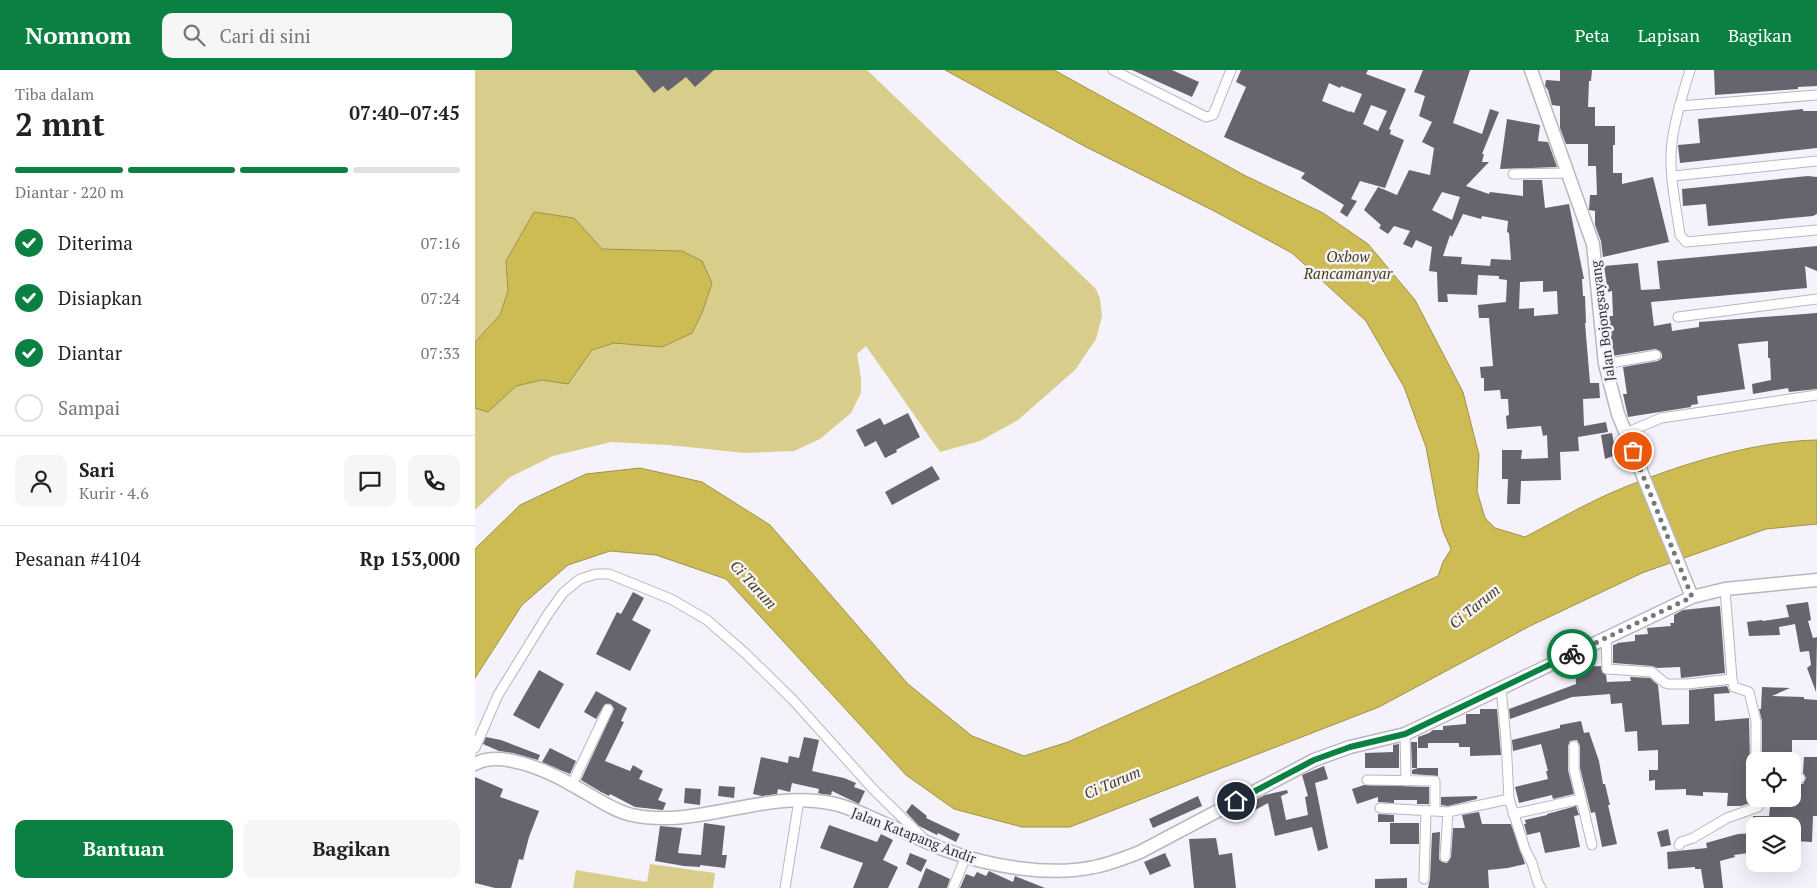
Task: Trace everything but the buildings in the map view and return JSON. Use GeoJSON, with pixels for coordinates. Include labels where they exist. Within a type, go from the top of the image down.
{"type":"FeatureCollection","features":[{"type":"Feature","properties":{"kind":"street"},"geometry":{"type":"LineString","coordinates":[[1113,70],[1209,117],[1213,115],[1231,70]]}},
{"type":"Feature","properties":{"kind":"street","name":"Jalan Bojongsayang"},"geometry":{"type":"LineString","coordinates":[[1531,70],[1593,244],[1605,364],[1615,406],[1692,597]]}},
{"type":"Feature","properties":{"kind":"street"},"geometry":{"type":"LineString","coordinates":[[1690,70],[1679,106],[1672,142],[1673,176],[1680,235],[1686,242],[1817,230]]}},
{"type":"Feature","properties":{"kind":"street"},"geometry":{"type":"LineString","coordinates":[[1679,106],[1817,94]]}},
{"type":"Feature","properties":{"kind":"street"},"geometry":{"type":"LineString","coordinates":[[1673,176],[1817,161]]}},
{"type":"Feature","properties":{"kind":"street"},"geometry":{"type":"LineString","coordinates":[[1513,174],[1568,173]]}},
{"type":"Feature","properties":{"kind":"street"},"geometry":{"type":"LineString","coordinates":[[1678,317],[1817,299]]}},
{"type":"Feature","properties":{"kind":"street"},"geometry":{"type":"LineString","coordinates":[[1605,364],[1656,355]]}},
{"type":"Feature","properties":{"kind":"street"},"geometry":{"type":"LineString","coordinates":[[1626,432],[1661,418],[1817,394]]}},
{"type":"Feature","properties":{"kind":"street"},"geometry":{"type":"LineString","coordinates":[[475,748],[498,695],[563,592],[579,579],[596,574],[609,574],[671,599],[707,620],[745,653],[793,700],[873,788],[927,841]]}},
{"type":"Feature","properties":{"kind":"street","name":"Jalan Katapang Andir"},"geometry":{"type":"LineString","coordinates":[[475,764],[483,760],[495,758],[518,762],[556,776],[629,814],[653,819],[697,816],[769,803],[799,800],[831,803],[946,850],[985,862],[1047,870],[1092,868],[1115,862],[1140,852],[1314,760],[1350,747],[1405,734],[1692,597],[1725,589],[1817,580]]}},
{"type":"Feature","properties":{"kind":"street"},"geometry":{"type":"LineString","coordinates":[[1725,589],[1732,678],[1735,687],[1749,692],[1755,721],[1756,752]]}},
{"type":"Feature","properties":{"kind":"street"},"geometry":{"type":"LineString","coordinates":[[1606,638],[1607,669],[1653,672],[1665,683],[1669,684],[1687,684],[1732,678]]}},
{"type":"Feature","properties":{"kind":"street"},"geometry":{"type":"LineString","coordinates":[[1501,688],[1509,799],[1541,888]]}},
{"type":"Feature","properties":{"kind":"street"},"geometry":{"type":"LineString","coordinates":[[572,784],[608,710]]}},
{"type":"Feature","properties":{"kind":"street"},"geometry":{"type":"LineString","coordinates":[[1405,734],[1406,781]]}},
{"type":"Feature","properties":{"kind":"street"},"geometry":{"type":"LineString","coordinates":[[1574,746],[1574,769],[1592,845]]}},
{"type":"Feature","properties":{"kind":"street"},"geometry":{"type":"LineString","coordinates":[[1367,780],[1435,782],[1424,879]]}},
{"type":"Feature","properties":{"kind":"street"},"geometry":{"type":"LineString","coordinates":[[1380,808],[1448,812],[1509,799]]}},
{"type":"Feature","properties":{"kind":"street"},"geometry":{"type":"LineString","coordinates":[[1513,814],[1581,799]]}},
{"type":"Feature","properties":{"kind":"street"},"geometry":{"type":"LineString","coordinates":[[785,888],[799,800]]}},
{"type":"Feature","properties":{"kind":"street"},"geometry":{"type":"LineString","coordinates":[[1679,845],[1727,818],[1758,807]]}},
{"type":"Feature","properties":{"kind":"street"},"geometry":{"type":"LineString","coordinates":[[1445,857],[1448,812]]}},
{"type":"Feature","properties":{"kind":"street"},"geometry":{"type":"LineString","coordinates":[[953,888],[966,856]]}},
{"type":"Feature","properties":{"kind":"shaded area"},"geometry":{"type":"Polygon","coordinates":[[[475,70],[867,70],[1096,289],[1100,299],[1102,316],[1096,339],[1075,370],[1018,420],[980,441],[940,452],[866,346],[857,354],[861,393],[851,413],[820,439],[794,451],[745,453],[668,445],[611,442],[553,456],[510,477],[475,510],[475,70]]]}},
{"type":"Feature","properties":{"kind":"shaded area"},"geometry":{"type":"Polygon","coordinates":[[[650,864],[715,873],[713,888],[573,888],[576,870],[647,882],[650,864]]]}},
{"type":"Feature","properties":{"kind":"water"},"geometry":{"type":"Polygon","coordinates":[[[945,70],[1054,70],[1244,175],[1323,213],[1368,244],[1415,300],[1463,392],[1479,455],[1477,491],[1485,518],[1495,528],[1525,537],[1599,498],[1694,462],[1744,449],[1793,441],[1817,440],[1817,524],[1766,529],[1642,573],[1530,626],[1379,707],[1070,827],[1022,827],[954,809],[906,775],[726,579],[656,555],[610,551],[568,565],[522,605],[475,678],[475,549],[520,505],[586,474],[640,468],[702,482],[770,525],[908,684],[972,736],[1024,756],[1068,742],[1438,576],[1443,562],[1451,549],[1443,531],[1438,511],[1426,447],[1404,387],[1366,321],[1292,253],[1214,211],[1086,147],[945,70]]]}},
{"type":"Feature","properties":{"kind":"water"},"geometry":{"type":"Polygon","coordinates":[[[534,212],[574,218],[602,249],[682,251],[702,261],[712,283],[702,313],[692,333],[662,347],[614,343],[592,350],[568,384],[542,380],[516,386],[488,412],[475,408],[475,342],[500,315],[508,291],[506,261],[534,212]]]}},
{"type":"Feature","properties":{"kind":"way so far"},"geometry":{"type":"LineString","coordinates":[[1572,654],[1692,597],[1633,451]]}},
{"type":"Feature","properties":{"kind":"route"},"geometry":{"type":"LineString","coordinates":[[1236,801],[1314,760],[1350,747],[1405,734],[1572,654]]}},
{"type":"Feature","properties":{"kind":"water label","name":"Oxbow Rancamanyar"},"geometry":{"type":"Point","coordinates":[1348,264]}},
{"type":"Feature","properties":{"kind":"water label","name":"Ci Tarum"},"geometry":{"type":"Point","coordinates":[754,584]}},
{"type":"Feature","properties":{"kind":"water label","name":"Ci Tarum"},"geometry":{"type":"Point","coordinates":[1474,606]}},
{"type":"Feature","properties":{"kind":"water label","name":"Ci Tarum"},"geometry":{"type":"Point","coordinates":[1112,782]}}]}
